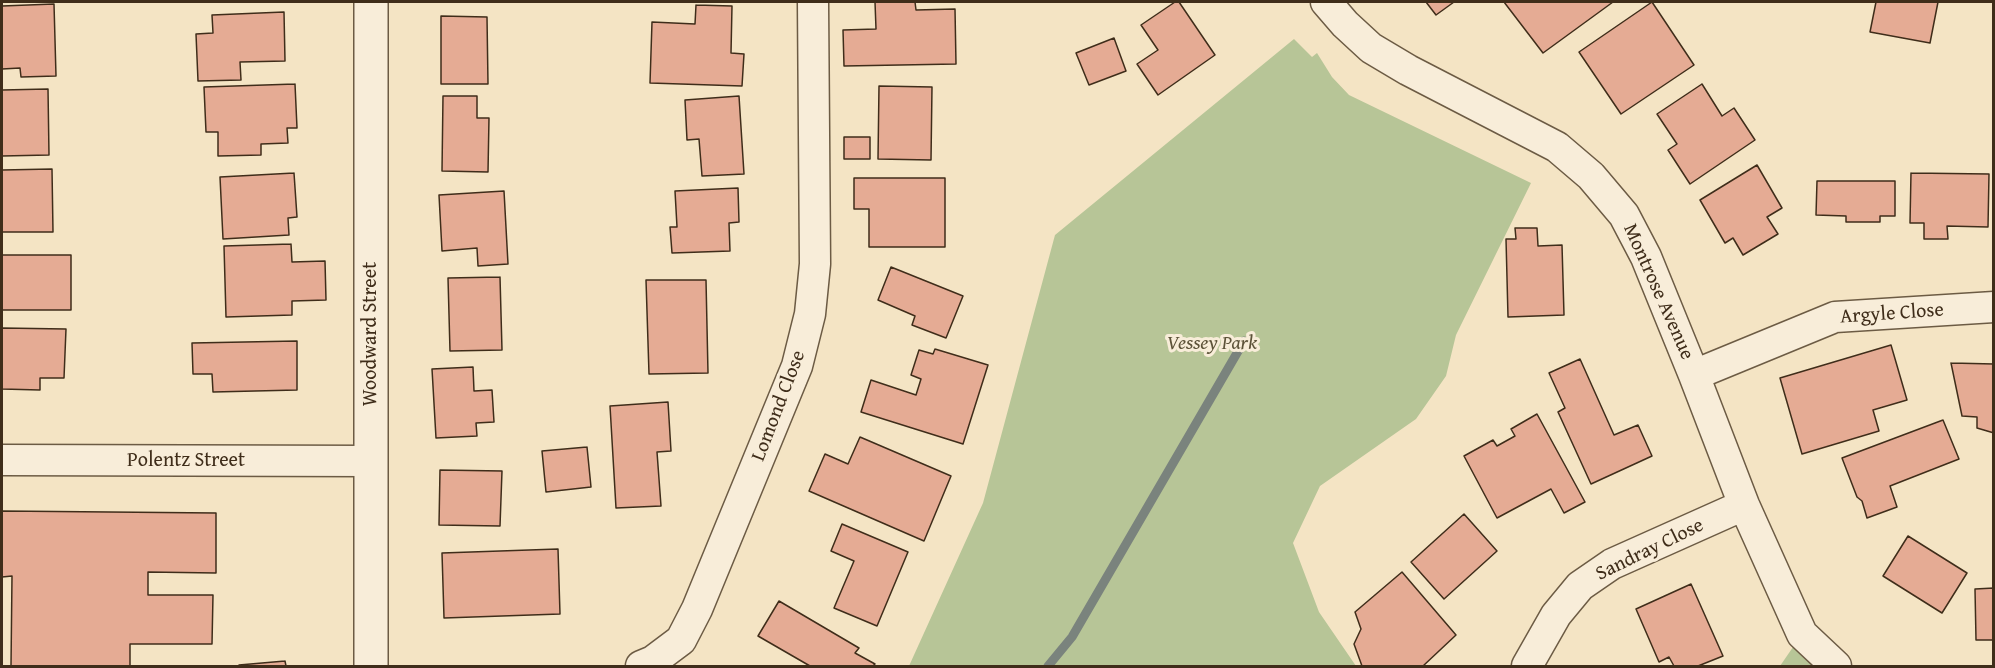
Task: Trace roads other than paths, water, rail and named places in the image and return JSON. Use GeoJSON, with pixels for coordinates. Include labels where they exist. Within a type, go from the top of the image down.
{"type":"FeatureCollection","features":[{"type":"Feature","properties":{"kind":"street","name":"Woodward Street"},"geometry":{"type":"LineString","coordinates":[[370,666],[371,2]]}},
{"type":"Feature","properties":{"kind":"street","name":"Lomond Close"},"geometry":{"type":"LineString","coordinates":[[641,666],[653,661],[681,640],[697,609],[797,366],[810,314],[815,264],[813,2]]}},
{"type":"Feature","properties":{"kind":"street","name":"Montrose Avenue"},"geometry":{"type":"LineString","coordinates":[[1326,2],[1345,24],[1371,48],[1408,70],[1557,147],[1591,176],[1624,215],[1646,257],[1744,505],[1802,634],[1836,666]]}},
{"type":"Feature","properties":{"kind":"street","name":"Argyle Close"},"geometry":{"type":"LineString","coordinates":[[1694,375],[1835,317],[1994,307]]}},
{"type":"Feature","properties":{"kind":"street","name":"Polentz Street"},"geometry":{"type":"LineString","coordinates":[[2,460],[371,461]]}},
{"type":"Feature","properties":{"kind":"street","name":"Sandray Close"},"geometry":{"type":"LineString","coordinates":[[1527,666],[1556,615],[1580,585],[1612,564],[1744,505]]}},
{"type":"Feature","properties":{"kind":"waterway"},"geometry":{"type":"LineString","coordinates":[[1048,666],[1072,637],[1244,341]]}},
{"type":"Feature","properties":{"kind":"park label","name":"Vessey Park"},"geometry":{"type":"Point","coordinates":[1212,344]}}]}
